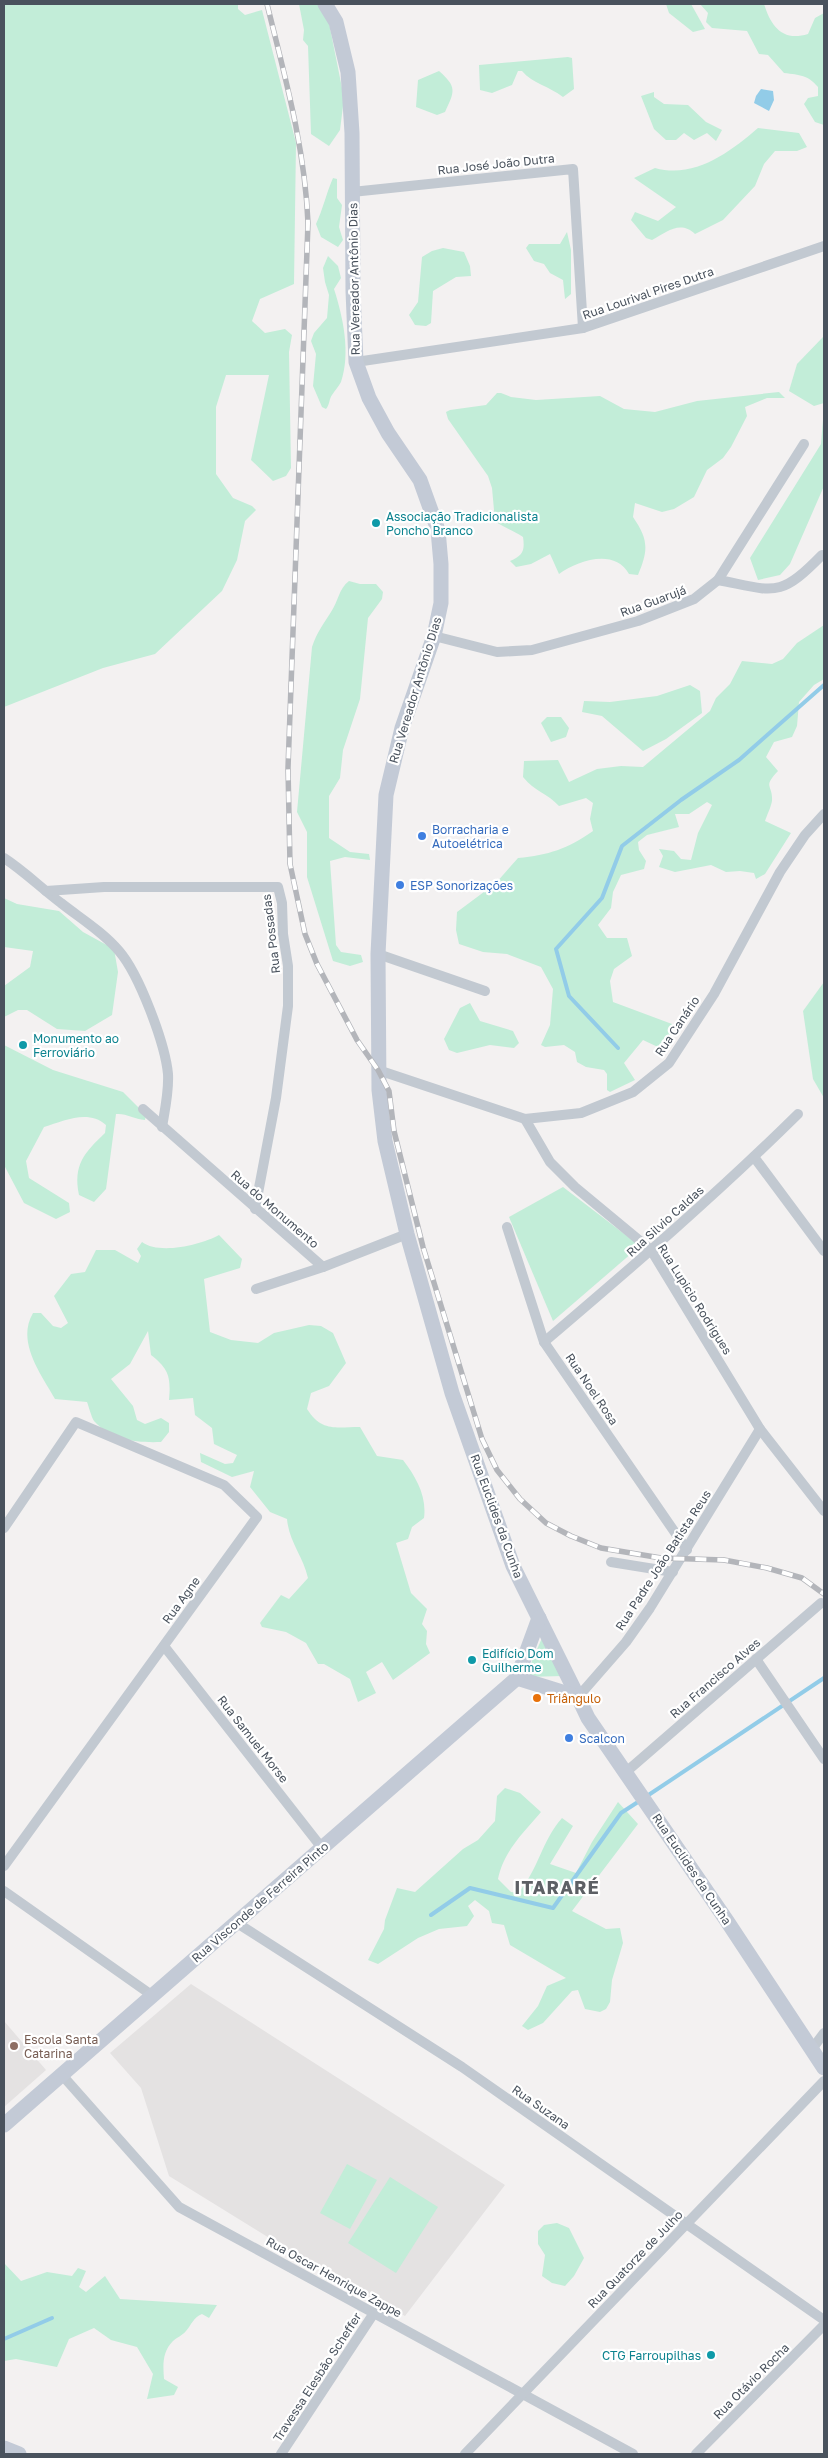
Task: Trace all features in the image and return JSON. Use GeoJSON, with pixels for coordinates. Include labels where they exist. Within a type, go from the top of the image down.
{"type":"FeatureCollection","features":[{"type":"Feature","properties":{"kind":"street","name":"Rua Vereador Antônio Dias"},"geometry":{"type":"LineString","coordinates":[[325,4],[336,22],[348,72],[352,132],[353,291],[356,362],[374,406],[388,433],[420,480],[438,530],[441,564],[441,603],[434,636],[402,728],[386,795],[378,954],[378,1070]]}},
{"type":"Feature","properties":{"kind":"street","name":"Rua José João Dutra"},"geometry":{"type":"LineString","coordinates":[[352,192],[573,169],[584,328]]}},
{"type":"Feature","properties":{"kind":"street","name":"Rua Lourival Pires Dutra"},"geometry":{"type":"LineString","coordinates":[[356,362],[584,328],[824,246]]}},
{"type":"Feature","properties":{"kind":"street","name":"Rua Guarujá"},"geometry":{"type":"LineString","coordinates":[[434,636],[497,652],[532,650],[638,621],[694,599],[718,580],[804,444]]}},
{"type":"Feature","properties":{"kind":"street"},"geometry":{"type":"LineString","coordinates":[[718,580],[764,589],[782,589],[798,579],[822,555]]}},
{"type":"Feature","properties":{"kind":"street","name":"Rua Canário"},"geometry":{"type":"LineString","coordinates":[[378,1070],[524,1119],[581,1113],[634,1092],[669,1063],[714,994],[780,872],[805,835],[824,814]]}},
{"type":"Feature","properties":{"kind":"street"},"geometry":{"type":"LineString","coordinates":[[4,858],[25,872],[119,951],[140,985],[165,1059],[168,1074],[167,1101],[162,1127]]}},
{"type":"Feature","properties":{"kind":"street","name":"Rua Possadas"},"geometry":{"type":"LineString","coordinates":[[46,891],[104,887],[278,887],[282,903],[283,934],[288,966],[288,1006],[276,1098],[255,1209]]}},
{"type":"Feature","properties":{"kind":"street"},"geometry":{"type":"LineString","coordinates":[[378,954],[485,991]]}},
{"type":"Feature","properties":{"kind":"street","name":"Rua Euclides da Cunha"},"geometry":{"type":"LineString","coordinates":[[378,1070],[385,1142],[407,1234],[452,1393],[513,1566],[588,1718],[824,2068]]}},
{"type":"Feature","properties":{"kind":"street","name":"Rua do Monumento"},"geometry":{"type":"LineString","coordinates":[[143,1109],[323,1267]]}},
{"type":"Feature","properties":{"kind":"street","name":"Rua Silvio Caldas"},"geometry":{"type":"LineString","coordinates":[[544,1342],[652,1250],[798,1114]]}},
{"type":"Feature","properties":{"kind":"street","name":"Rua Lupicio Rodrigues"},"geometry":{"type":"LineString","coordinates":[[524,1119],[550,1162],[575,1187],[652,1250],[760,1430],[824,1511]]}},
{"type":"Feature","properties":{"kind":"street"},"geometry":{"type":"LineString","coordinates":[[754,1157],[824,1251]]}},
{"type":"Feature","properties":{"kind":"street","name":"Rua Noel Rosa"},"geometry":{"type":"LineString","coordinates":[[506,1227],[544,1342],[686,1550]]}},
{"type":"Feature","properties":{"kind":"street"},"geometry":{"type":"LineString","coordinates":[[256,1289],[323,1267],[407,1234]]}},
{"type":"Feature","properties":{"kind":"street","name":"Rua Agne"},"geometry":{"type":"LineString","coordinates":[[4,1528],[76,1422],[224,1485],[257,1517],[4,1866]]}},
{"type":"Feature","properties":{"kind":"street","name":"Rua Padre João Batista Reus"},"geometry":{"type":"LineString","coordinates":[[578,1697],[626,1642],[673,1572],[760,1430]]}},
{"type":"Feature","properties":{"kind":"street"},"geometry":{"type":"LineString","coordinates":[[611,1562],[673,1572]]}},
{"type":"Feature","properties":{"kind":"street","name":"Rua Francisco Alves"},"geometry":{"type":"LineString","coordinates":[[626,1772],[821,1604]]}},
{"type":"Feature","properties":{"kind":"street","name":"Rua Visconde de Ferreira Pinto"},"geometry":{"type":"LineString","coordinates":[[4,2125],[517,1678],[539,1618]]}},
{"type":"Feature","properties":{"kind":"street","name":"Rua Samuel Morse"},"geometry":{"type":"LineString","coordinates":[[164,1646],[322,1848]]}},
{"type":"Feature","properties":{"kind":"street"},"geometry":{"type":"LineString","coordinates":[[756,1659],[824,1759]]}},
{"type":"Feature","properties":{"kind":"street"},"geometry":{"type":"LineString","coordinates":[[517,1678],[578,1697]]}},
{"type":"Feature","properties":{"kind":"street"},"geometry":{"type":"LineString","coordinates":[[4,1891],[153,1996]]}},
{"type":"Feature","properties":{"kind":"street","name":"Rua Suzana"},"geometry":{"type":"LineString","coordinates":[[237,1922],[462,2067],[824,2320]]}},
{"type":"Feature","properties":{"kind":"street"},"geometry":{"type":"LineString","coordinates":[[812,2049],[824,2033]]}},
{"type":"Feature","properties":{"kind":"street","name":"Rua Oscar Henrique Zappe"},"geometry":{"type":"LineString","coordinates":[[62,2074],[179,2207],[632,2454]]}},
{"type":"Feature","properties":{"kind":"street","name":"Rua Quatorze de Julho"},"geometry":{"type":"LineString","coordinates":[[465,2454],[824,2081]]}},
{"type":"Feature","properties":{"kind":"street","name":"Travessa Elesbão Scheffer"},"geometry":{"type":"LineString","coordinates":[[281,2454],[374,2313]]}},
{"type":"Feature","properties":{"kind":"street","name":"Rua Otávio Rocha"},"geometry":{"type":"LineString","coordinates":[[696,2454],[824,2325]]}},
{"type":"Feature","properties":{"kind":"street"},"geometry":{"type":"LineString","coordinates":[[4,2448],[20,2454]]}},
{"type":"Feature","properties":{"kind":"shaded area"},"geometry":{"type":"Polygon","coordinates":[[[191,1984],[505,2185],[405,2316],[321,2270],[169,2176],[141,2088],[110,2053],[191,1984]]]}},
{"type":"Feature","properties":{"kind":"shaded area","name":"Escola Santa Catarina"},"geometry":{"type":"Polygon","coordinates":[[[4,2021],[46,2070],[4,2107],[4,2021]]]}},
{"type":"Feature","properties":{"kind":"green space"},"geometry":{"type":"Polygon","coordinates":[[[4,4],[238,4],[238,9],[245,15],[262,10],[296,143],[294,284],[260,299],[252,321],[265,333],[285,329],[292,335],[289,352],[291,468],[286,476],[273,481],[251,460],[269,375],[226,375],[216,407],[216,474],[233,498],[252,506],[256,510],[245,521],[237,560],[222,591],[155,654],[103,668],[4,707],[4,4]]]}},
{"type":"Feature","properties":{"kind":"green space"},"geometry":{"type":"Polygon","coordinates":[[[299,4],[318,4],[328,18],[344,98],[340,130],[329,146],[311,134],[308,46],[303,40],[304,30],[299,4]]]}},
{"type":"Feature","properties":{"kind":"green space"},"geometry":{"type":"Polygon","coordinates":[[[666,4],[691,4],[705,29],[693,32],[669,13],[666,4]]]}},
{"type":"Feature","properties":{"kind":"green space"},"geometry":{"type":"Polygon","coordinates":[[[700,4],[764,4],[774,25],[784,34],[791,36],[808,34],[815,18],[824,13],[824,125],[815,122],[804,104],[808,98],[818,96],[818,87],[811,80],[803,76],[784,73],[768,55],[759,54],[747,31],[712,28],[706,22],[708,13],[700,4]]]}},
{"type":"Feature","properties":{"kind":"green space"},"geometry":{"type":"Polygon","coordinates":[[[572,58],[574,89],[563,97],[531,79],[522,71],[518,71],[512,85],[492,93],[480,90],[479,65],[572,58]]]}},
{"type":"Feature","properties":{"kind":"green space"},"geometry":{"type":"Polygon","coordinates":[[[439,71],[449,81],[452,94],[445,112],[437,115],[416,107],[418,80],[439,71]]]}},
{"type":"Feature","properties":{"kind":"green space"},"geometry":{"type":"Polygon","coordinates":[[[654,92],[654,97],[664,104],[688,105],[706,122],[722,130],[716,141],[707,133],[694,140],[684,133],[676,140],[666,140],[654,129],[641,96],[654,92]]]}},
{"type":"Feature","properties":{"kind":"green space"},"geometry":{"type":"Polygon","coordinates":[[[758,128],[799,133],[807,147],[797,151],[775,151],[764,164],[755,186],[723,220],[695,234],[684,228],[679,228],[668,231],[652,240],[646,238],[631,220],[635,212],[658,221],[676,207],[634,178],[655,168],[684,170],[698,167],[724,154],[758,128]]]}},
{"type":"Feature","properties":{"kind":"green space"},"geometry":{"type":"Polygon","coordinates":[[[333,178],[337,179],[337,198],[342,205],[339,227],[343,240],[338,247],[321,237],[316,224],[333,178]]]}},
{"type":"Feature","properties":{"kind":"green space"},"geometry":{"type":"Polygon","coordinates":[[[567,232],[571,250],[571,294],[565,299],[563,280],[550,273],[544,264],[534,261],[526,248],[529,244],[560,244],[567,232]]]}},
{"type":"Feature","properties":{"kind":"green space"},"geometry":{"type":"Polygon","coordinates":[[[443,248],[464,252],[470,266],[471,276],[456,277],[433,291],[431,323],[426,326],[415,325],[409,315],[418,302],[422,257],[432,251],[443,248]]]}},
{"type":"Feature","properties":{"kind":"green space"},"geometry":{"type":"Polygon","coordinates":[[[328,256],[338,266],[341,278],[334,289],[343,323],[346,347],[341,382],[326,409],[322,407],[313,386],[316,354],[311,341],[314,333],[327,318],[329,295],[323,268],[328,256]]]}},
{"type":"Feature","properties":{"kind":"green space"},"geometry":{"type":"Polygon","coordinates":[[[824,336],[824,403],[814,406],[789,391],[797,364],[824,336]]]}},
{"type":"Feature","properties":{"kind":"green space"},"geometry":{"type":"Polygon","coordinates":[[[779,392],[785,398],[767,398],[745,407],[747,416],[731,447],[723,458],[707,470],[694,497],[674,509],[662,512],[635,503],[633,517],[642,532],[645,544],[644,558],[638,575],[629,574],[623,566],[615,561],[606,559],[596,559],[576,564],[559,574],[550,554],[531,564],[516,567],[510,561],[518,557],[522,552],[524,546],[523,537],[495,521],[492,488],[488,476],[448,419],[446,412],[486,405],[497,393],[536,400],[600,396],[624,409],[655,412],[697,401],[779,392]]]}},
{"type":"Feature","properties":{"kind":"green space"},"geometry":{"type":"Polygon","coordinates":[[[824,407],[824,486],[790,564],[780,575],[758,580],[750,558],[821,444],[824,407]]]}},
{"type":"Feature","properties":{"kind":"green space"},"geometry":{"type":"Polygon","coordinates":[[[349,581],[360,584],[376,584],[383,592],[382,599],[368,618],[360,699],[343,750],[340,778],[329,796],[329,838],[350,852],[369,854],[370,860],[345,857],[330,861],[336,945],[341,952],[361,955],[363,962],[350,966],[333,961],[307,877],[307,832],[297,812],[312,647],[341,591],[349,581]]]}},
{"type":"Feature","properties":{"kind":"green space"},"geometry":{"type":"Polygon","coordinates":[[[824,625],[824,679],[814,685],[799,702],[797,726],[792,737],[774,742],[766,757],[778,771],[769,783],[772,801],[765,821],[791,833],[765,874],[756,879],[754,873],[726,872],[711,865],[675,872],[659,867],[663,856],[659,849],[674,851],[681,859],[691,860],[698,833],[712,805],[707,802],[689,814],[675,814],[679,827],[647,835],[638,842],[639,850],[646,861],[644,869],[621,875],[613,892],[611,908],[598,925],[607,938],[627,938],[632,956],[614,969],[610,981],[613,1002],[672,1024],[672,1039],[660,1048],[643,1040],[624,1063],[635,1080],[610,1092],[607,1090],[607,1074],[604,1070],[586,1067],[577,1062],[575,1052],[564,1045],[545,1047],[541,1045],[550,1025],[553,989],[541,967],[507,954],[483,952],[459,944],[456,930],[457,912],[496,883],[518,858],[557,850],[593,831],[590,819],[593,803],[586,798],[559,806],[523,777],[524,761],[558,760],[569,782],[597,769],[621,766],[643,767],[710,711],[716,698],[730,684],[742,661],[772,664],[783,659],[797,643],[824,625]]]}},
{"type":"Feature","properties":{"kind":"green space"},"geometry":{"type":"Polygon","coordinates":[[[690,685],[700,691],[702,713],[666,739],[643,751],[602,716],[582,712],[584,701],[610,702],[657,696],[690,685]]]}},
{"type":"Feature","properties":{"kind":"green space"},"geometry":{"type":"Polygon","coordinates":[[[547,717],[561,717],[569,728],[566,737],[551,742],[541,723],[547,717]]]}},
{"type":"Feature","properties":{"kind":"green space"},"geometry":{"type":"Polygon","coordinates":[[[4,898],[17,904],[59,911],[83,932],[114,949],[118,972],[112,1015],[85,1031],[57,1029],[27,1010],[18,1010],[4,1017],[4,986],[30,967],[33,951],[4,947],[4,898]]]}},
{"type":"Feature","properties":{"kind":"green space"},"geometry":{"type":"Polygon","coordinates":[[[824,982],[824,1098],[813,1079],[803,1011],[824,982]]]}},
{"type":"Feature","properties":{"kind":"green space"},"geometry":{"type":"Polygon","coordinates":[[[470,1003],[480,1021],[513,1031],[519,1043],[514,1048],[490,1045],[457,1053],[449,1050],[444,1039],[460,1008],[470,1003]]]}},
{"type":"Feature","properties":{"kind":"green space"},"geometry":{"type":"Polygon","coordinates":[[[4,1045],[53,1070],[123,1092],[146,1115],[145,1120],[116,1114],[106,1189],[94,1202],[79,1195],[79,1167],[86,1153],[105,1133],[106,1125],[99,1120],[84,1117],[44,1127],[26,1161],[29,1178],[69,1203],[70,1212],[56,1219],[24,1203],[4,1165],[4,1045]]]}},
{"type":"Feature","properties":{"kind":"green space"},"geometry":{"type":"Polygon","coordinates":[[[563,1187],[640,1246],[553,1321],[509,1217],[563,1187]]]}},
{"type":"Feature","properties":{"kind":"green space"},"geometry":{"type":"Polygon","coordinates":[[[219,1235],[242,1259],[240,1268],[204,1279],[210,1332],[231,1340],[258,1343],[274,1333],[309,1325],[321,1326],[333,1333],[346,1363],[329,1386],[311,1393],[307,1409],[318,1422],[324,1425],[330,1427],[360,1427],[377,1456],[403,1460],[420,1487],[424,1502],[424,1518],[412,1527],[408,1539],[396,1543],[411,1593],[427,1609],[422,1624],[427,1631],[426,1644],[430,1653],[393,1680],[382,1662],[366,1672],[376,1693],[358,1702],[350,1679],[324,1664],[318,1664],[306,1643],[286,1632],[262,1627],[260,1623],[281,1595],[289,1599],[308,1578],[290,1535],[287,1519],[270,1512],[250,1487],[254,1471],[232,1477],[201,1462],[200,1453],[225,1464],[233,1463],[237,1455],[214,1444],[212,1428],[195,1415],[193,1398],[169,1400],[170,1385],[168,1374],[162,1365],[151,1355],[148,1331],[130,1364],[111,1379],[133,1406],[137,1420],[145,1424],[161,1418],[169,1423],[169,1432],[161,1442],[134,1441],[116,1436],[94,1421],[87,1402],[55,1399],[32,1358],[27,1335],[28,1324],[33,1313],[41,1313],[53,1326],[61,1328],[68,1323],[54,1296],[71,1274],[85,1272],[96,1250],[115,1250],[138,1263],[141,1256],[137,1249],[142,1242],[159,1248],[180,1247],[202,1242],[219,1235]]]}},
{"type":"Feature","properties":{"kind":"green space"},"geometry":{"type":"Polygon","coordinates":[[[542,1638],[563,1676],[525,1677],[542,1638]]]}},
{"type":"Feature","properties":{"kind":"green space"},"geometry":{"type":"Polygon","coordinates":[[[505,1788],[520,1793],[541,1812],[521,1835],[504,1860],[498,1879],[511,1892],[518,1893],[525,1884],[555,1827],[562,1818],[573,1826],[550,1864],[576,1873],[592,1842],[618,1802],[638,1824],[572,1911],[606,1929],[620,1928],[623,1943],[612,1980],[610,2002],[606,2009],[600,2012],[585,2009],[578,1990],[572,1991],[543,2023],[528,2030],[522,2026],[538,2006],[547,1986],[566,1978],[510,1945],[504,1925],[492,1923],[489,1911],[475,1900],[468,1906],[474,1916],[467,1926],[439,1929],[418,1938],[378,1964],[368,1960],[384,1929],[385,1920],[397,1888],[415,1892],[463,1849],[478,1840],[495,1821],[497,1796],[505,1788]]]}},
{"type":"Feature","properties":{"kind":"green space"},"geometry":{"type":"Polygon","coordinates":[[[347,2164],[377,2180],[350,2229],[320,2213],[347,2164]]]}},
{"type":"Feature","properties":{"kind":"green space"},"geometry":{"type":"Polygon","coordinates":[[[390,2177],[438,2207],[396,2273],[348,2243],[390,2177]]]}},
{"type":"Feature","properties":{"kind":"green space"},"geometry":{"type":"Polygon","coordinates":[[[557,2223],[569,2228],[584,2258],[574,2276],[565,2286],[552,2283],[542,2276],[545,2255],[538,2244],[538,2231],[544,2225],[557,2223]]]}},
{"type":"Feature","properties":{"kind":"green space"},"geometry":{"type":"Polygon","coordinates":[[[4,2263],[21,2281],[47,2272],[72,2276],[78,2268],[86,2271],[79,2287],[86,2292],[105,2276],[120,2299],[217,2305],[209,2318],[202,2314],[197,2317],[184,2333],[169,2345],[165,2354],[164,2379],[178,2387],[174,2395],[147,2399],[153,2374],[137,2347],[111,2340],[94,2328],[69,2339],[57,2367],[16,2359],[4,2361],[4,2263]]]}},
{"type":"Feature","properties":{"kind":"water"},"geometry":{"type":"Polygon","coordinates":[[[761,89],[773,91],[774,100],[769,111],[754,103],[761,89]]]}},
{"type":"Feature","properties":{"kind":"waterway"},"geometry":{"type":"LineString","coordinates":[[618,1048],[569,996],[556,949],[602,898],[622,846],[681,800],[739,760],[824,685]]}},
{"type":"Feature","properties":{"kind":"waterway"},"geometry":{"type":"LineString","coordinates":[[647,1796],[824,1678]]}},
{"type":"Feature","properties":{"kind":"waterway"},"geometry":{"type":"LineString","coordinates":[[431,1915],[470,1888],[553,1908],[621,1813],[641,1800]]}},
{"type":"Feature","properties":{"kind":"waterway"},"geometry":{"type":"LineString","coordinates":[[4,2339],[52,2318]]}},
{"type":"Feature","properties":{"kind":"railway"},"geometry":{"type":"LineString","coordinates":[[267,4],[298,140],[303,167],[308,223],[288,768],[290,864],[305,934],[317,964],[357,1040],[378,1070],[389,1091],[394,1131],[423,1247],[482,1439],[497,1470],[520,1499],[546,1523],[601,1548],[661,1558],[724,1560],[767,1568],[802,1578],[824,1594]]}},
{"type":"Feature","properties":{"kind":"place","name":"Associação Tradicionalista Poncho Branco"},"geometry":{"type":"Point","coordinates":[376,523]}},
{"type":"Feature","properties":{"kind":"place","name":"Borracharia e Autoelétrica"},"geometry":{"type":"Point","coordinates":[422,836]}},
{"type":"Feature","properties":{"kind":"place","name":"ESP Sonorizações"},"geometry":{"type":"Point","coordinates":[400,885]}},
{"type":"Feature","properties":{"kind":"place","name":"Monumento ao Ferroviário"},"geometry":{"type":"Point","coordinates":[23,1045]}},
{"type":"Feature","properties":{"kind":"place","name":"Edifício Dom Guilherme"},"geometry":{"type":"Point","coordinates":[472,1660]}},
{"type":"Feature","properties":{"kind":"place","name":"Triângulo"},"geometry":{"type":"Point","coordinates":[537,1698]}},
{"type":"Feature","properties":{"kind":"place","name":"Scalcon"},"geometry":{"type":"Point","coordinates":[569,1738]}},
{"type":"Feature","properties":{"kind":"place","name":"Escola Santa Catarina"},"geometry":{"type":"Point","coordinates":[14,2046]}},
{"type":"Feature","properties":{"kind":"place","name":"CTG Farroupilhas"},"geometry":{"type":"Point","coordinates":[711,2355]}},
{"type":"Feature","properties":{"kind":"district","name":"ITARARÉ"},"geometry":{"type":"Point","coordinates":[557,1887]}}]}
